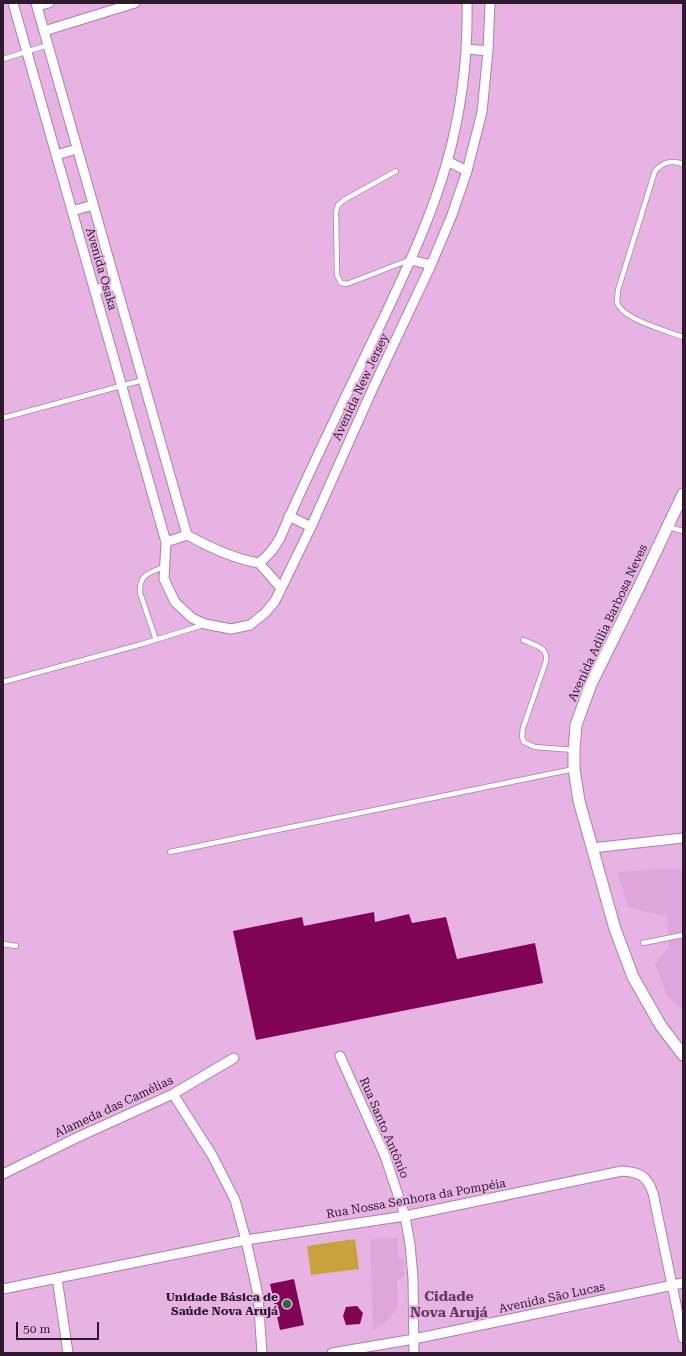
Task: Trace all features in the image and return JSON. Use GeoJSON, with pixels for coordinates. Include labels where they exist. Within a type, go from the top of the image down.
{"type":"FeatureCollection","features":[{"type":"Feature","properties":{"kind":"street","name":"Avenida Osaka"},"geometry":{"type":"LineString","coordinates":[[13,3],[166,542]]}},
{"type":"Feature","properties":{"kind":"street"},"geometry":{"type":"LineString","coordinates":[[36,5],[49,3]]}},
{"type":"Feature","properties":{"kind":"street"},"geometry":{"type":"LineString","coordinates":[[44,31],[136,3]]}},
{"type":"Feature","properties":{"kind":"street","name":"Avenida New Jersey"},"geometry":{"type":"LineString","coordinates":[[259,563],[273,550],[280,538],[289,516],[411,260],[438,191],[448,161],[458,110],[467,49],[467,3]]}},
{"type":"Feature","properties":{"kind":"street","name":"Avenida New Jersey"},"geometry":{"type":"LineString","coordinates":[[166,542],[164,579],[175,602],[192,618],[205,624],[231,629],[250,625],[265,613],[275,601],[311,527],[373,388],[432,265],[467,171],[482,112],[488,51],[490,3]]}},
{"type":"Feature","properties":{"kind":"street","name":"Avenida Osaka"},"geometry":{"type":"LineString","coordinates":[[36,5],[187,535]]}},
{"type":"Feature","properties":{"kind":"street"},"geometry":{"type":"LineString","coordinates":[[467,49],[488,51]]}},
{"type":"Feature","properties":{"kind":"street"},"geometry":{"type":"LineString","coordinates":[[56,155],[77,149]]}},
{"type":"Feature","properties":{"kind":"street"},"geometry":{"type":"LineString","coordinates":[[448,161],[467,171]]}},
{"type":"Feature","properties":{"kind":"street"},"geometry":{"type":"LineString","coordinates":[[72,211],[93,205]]}},
{"type":"Feature","properties":{"kind":"street"},"geometry":{"type":"LineString","coordinates":[[411,260],[432,265]]}},
{"type":"Feature","properties":{"kind":"street"},"geometry":{"type":"LineString","coordinates":[[94,290],[116,285]]}},
{"type":"Feature","properties":{"kind":"street","name":"Avenida Adilia Barbosa Neves"},"geometry":{"type":"LineString","coordinates":[[683,494],[590,684],[576,725],[574,750],[574,769],[579,801],[615,929],[633,977],[661,1026],[683,1055]]}},
{"type":"Feature","properties":{"kind":"street"},"geometry":{"type":"LineString","coordinates":[[289,516],[311,527]]}},
{"type":"Feature","properties":{"kind":"street"},"geometry":{"type":"LineString","coordinates":[[166,542],[187,535],[245,561],[259,563],[281,588]]}},
{"type":"Feature","properties":{"kind":"street"},"geometry":{"type":"LineString","coordinates":[[592,848],[683,838]]}},
{"type":"Feature","properties":{"kind":"street","name":"Rua Santo Antônio"},"geometry":{"type":"LineString","coordinates":[[340,1056],[385,1156],[406,1216],[413,1278],[414,1353]]}},
{"type":"Feature","properties":{"kind":"street","name":"Alameda das Camélias"},"geometry":{"type":"LineString","coordinates":[[3,1174],[76,1138],[173,1094],[234,1058]]}},
{"type":"Feature","properties":{"kind":"street"},"geometry":{"type":"LineString","coordinates":[[173,1094],[212,1155],[235,1200],[246,1240],[258,1295],[262,1335],[262,1353]]}},
{"type":"Feature","properties":{"kind":"street","name":"Rua Nossa Senhora da Pompéia"},"geometry":{"type":"LineString","coordinates":[[3,1289],[246,1240],[406,1216],[622,1171],[633,1171],[642,1175],[650,1183],[653,1193],[683,1338]]}},
{"type":"Feature","properties":{"kind":"street"},"geometry":{"type":"LineString","coordinates":[[57,1278],[68,1353]]}},
{"type":"Feature","properties":{"kind":"street","name":"Avenida São Lucas"},"geometry":{"type":"LineString","coordinates":[[332,1353],[414,1339],[683,1282]]}},
{"type":"Feature","properties":{"kind":"lane"},"geometry":{"type":"LineString","coordinates":[[3,59],[48,45]]}},
{"type":"Feature","properties":{"kind":"lane"},"geometry":{"type":"LineString","coordinates":[[683,164],[667,162],[661,164],[656,171],[618,290],[617,302],[622,310],[634,318],[683,337]]}},
{"type":"Feature","properties":{"kind":"lane"},"geometry":{"type":"LineString","coordinates":[[396,171],[344,200],[338,205],[336,212],[337,275],[342,283],[347,284],[411,260]]}},
{"type":"Feature","properties":{"kind":"lane"},"geometry":{"type":"LineString","coordinates":[[3,418],[142,380]]}},
{"type":"Feature","properties":{"kind":"lane"},"geometry":{"type":"LineString","coordinates":[[668,527],[683,531]]}},
{"type":"Feature","properties":{"kind":"lane"},"geometry":{"type":"LineString","coordinates":[[156,640],[140,593],[140,586],[141,580],[146,575],[165,566]]}},
{"type":"Feature","properties":{"kind":"lane"},"geometry":{"type":"LineString","coordinates":[[3,682],[156,640],[205,624]]}},
{"type":"Feature","properties":{"kind":"lane"},"geometry":{"type":"LineString","coordinates":[[523,640],[540,647],[546,652],[547,656],[523,728],[522,737],[524,742],[535,747],[574,750]]}},
{"type":"Feature","properties":{"kind":"lane"},"geometry":{"type":"LineString","coordinates":[[170,852],[574,769]]}},
{"type":"Feature","properties":{"kind":"lane"},"geometry":{"type":"LineString","coordinates":[[643,943],[683,935]]}},
{"type":"Feature","properties":{"kind":"lane"},"geometry":{"type":"LineString","coordinates":[[3,944],[16,946]]}},
{"type":"Feature","properties":{"kind":"shaded area"},"geometry":{"type":"Polygon","coordinates":[[[683,868],[683,1010],[667,996],[655,964],[669,947],[667,917],[628,907],[617,872],[683,868]]]}},
{"type":"Feature","properties":{"kind":"shaded area"},"geometry":{"type":"Polygon","coordinates":[[[397,1238],[399,1258],[404,1260],[404,1276],[397,1281],[398,1307],[385,1323],[373,1330],[370,1239],[397,1238]]]}},
{"type":"Feature","properties":{"kind":"shaded area"},"geometry":{"type":"Polygon","coordinates":[[[355,1239],[359,1269],[311,1275],[307,1246],[355,1239]]]}},
{"type":"Feature","properties":{"kind":"building"},"geometry":{"type":"Polygon","coordinates":[[[374,912],[375,922],[409,914],[412,923],[446,917],[457,959],[535,943],[543,983],[256,1040],[233,931],[302,917],[304,926],[374,912]]]}},
{"type":"Feature","properties":{"kind":"building","name":"Unidade Básica de Saúde Nova Arujá"},"geometry":{"type":"Polygon","coordinates":[[[294,1279],[304,1325],[280,1330],[270,1284],[294,1279]]]}},
{"type":"Feature","properties":{"kind":"building"},"geometry":{"type":"Polygon","coordinates":[[[357,1306],[363,1313],[360,1324],[346,1325],[343,1316],[346,1307],[357,1306]]]}},
{"type":"Feature","properties":{"kind":"place","name":"Unidade Básica de Saúde Nova Arujá"},"geometry":{"type":"Point","coordinates":[287,1304]}},
{"type":"Feature","properties":{"kind":"district","name":"Cidade Nova Arujá"},"geometry":{"type":"Point","coordinates":[449,1306]}}]}
